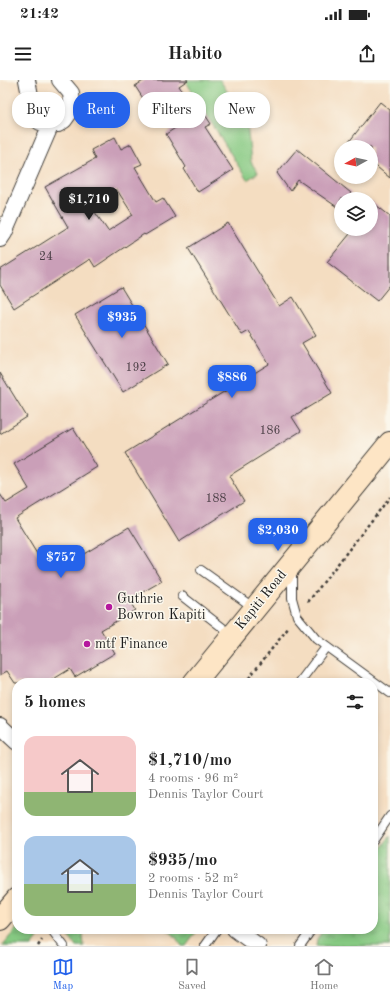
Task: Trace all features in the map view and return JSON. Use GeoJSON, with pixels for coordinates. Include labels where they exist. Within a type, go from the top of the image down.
{"type":"FeatureCollection","features":[{"type":"Feature","properties":{"kind":"main road","name":"Kapiti Road"},"geometry":{"type":"LineString","coordinates":[[198,678],[390,443]]}},
{"type":"Feature","properties":{"kind":"main road"},"geometry":{"type":"LineString","coordinates":[[0,919],[12,905]]}},
{"type":"Feature","properties":{"kind":"street"},"geometry":{"type":"LineString","coordinates":[[27,80],[29,92]]}},
{"type":"Feature","properties":{"kind":"street"},"geometry":{"type":"LineString","coordinates":[[60,80],[71,93],[72,104],[65,119]]}},
{"type":"Feature","properties":{"kind":"street"},"geometry":{"type":"LineString","coordinates":[[0,239],[4,233],[49,128]]}},
{"type":"Feature","properties":{"kind":"street"},"geometry":{"type":"LineString","coordinates":[[0,726],[12,737]]}},
{"type":"Feature","properties":{"kind":"street"},"geometry":{"type":"LineString","coordinates":[[241,934],[254,945]]}},
{"type":"Feature","properties":{"kind":"lane"},"geometry":{"type":"LineString","coordinates":[[293,561],[291,586],[292,598],[297,616],[316,640],[369,678]]}},
{"type":"Feature","properties":{"kind":"lane"},"geometry":{"type":"LineString","coordinates":[[201,570],[255,609]]}},
{"type":"Feature","properties":{"kind":"lane"},"geometry":{"type":"LineString","coordinates":[[182,596],[233,636]]}},
{"type":"Feature","properties":{"kind":"lane"},"geometry":{"type":"LineString","coordinates":[[303,678],[326,647]]}},
{"type":"Feature","properties":{"kind":"lane"},"geometry":{"type":"LineString","coordinates":[[378,684],[390,693]]}},
{"type":"Feature","properties":{"kind":"lane"},"geometry":{"type":"LineString","coordinates":[[378,834],[390,816]]}},
{"type":"Feature","properties":{"kind":"lane"},"geometry":{"type":"LineString","coordinates":[[55,934],[64,946]]}},
{"type":"Feature","properties":{"kind":"lane"},"geometry":{"type":"LineString","coordinates":[[205,946],[213,934]]}},
{"type":"Feature","properties":{"kind":"lane"},"geometry":{"type":"LineString","coordinates":[[300,946],[308,934]]}},
{"type":"Feature","properties":{"kind":"path"},"geometry":{"type":"LineString","coordinates":[[305,606],[390,498]]}},
{"type":"Feature","properties":{"kind":"path"},"geometry":{"type":"LineString","coordinates":[[249,678],[290,624]]}},
{"type":"Feature","properties":{"kind":"green space"},"geometry":{"type":"Polygon","coordinates":[[[185,80],[220,80],[228,92],[214,92],[214,127],[206,114],[206,92],[192,92],[185,80]]]}},
{"type":"Feature","properties":{"kind":"green space"},"geometry":{"type":"Polygon","coordinates":[[[215,128],[248,128],[251,162],[258,173],[247,180],[215,128]]]}},
{"type":"Feature","properties":{"kind":"green space"},"geometry":{"type":"Polygon","coordinates":[[[390,836],[390,946],[316,946],[317,939],[320,934],[378,934],[378,853],[390,836]]]}},
{"type":"Feature","properties":{"kind":"green space"},"geometry":{"type":"Polygon","coordinates":[[[12,934],[41,934],[32,946],[2,946],[12,934]]]}},
{"type":"Feature","properties":{"kind":"green space"},"geometry":{"type":"Polygon","coordinates":[[[67,934],[84,934],[84,946],[76,946],[67,934]]]}},
{"type":"Feature","properties":{"kind":"green space"},"geometry":{"type":"Polygon","coordinates":[[[173,934],[195,934],[186,946],[182,946],[173,934]]]}},
{"type":"Feature","properties":{"kind":"building"},"geometry":{"type":"Polygon","coordinates":[[[145,80],[188,80],[179,86],[183,92],[139,92],[135,86],[145,80]]]}},
{"type":"Feature","properties":{"kind":"building"},"geometry":{"type":"Polygon","coordinates":[[[380,102],[390,110],[390,178],[378,168],[378,140],[350,140],[380,102]]]}},
{"type":"Feature","properties":{"kind":"building"},"geometry":{"type":"Polygon","coordinates":[[[206,116],[211,124],[206,126],[206,116]]]}},
{"type":"Feature","properties":{"kind":"building"},"geometry":{"type":"Polygon","coordinates":[[[175,128],[206,128],[233,170],[198,192],[184,169],[186,167],[166,134],[175,128]]]}},
{"type":"Feature","properties":{"kind":"building"},"geometry":{"type":"Polygon","coordinates":[[[115,137],[121,149],[131,144],[142,164],[135,167],[156,202],[163,198],[175,217],[145,235],[144,234],[95,267],[90,259],[14,308],[0,285],[0,270],[68,227],[45,187],[95,159],[91,150],[115,137]],[[117,190],[90,205],[108,231],[133,215],[117,190]]]}},
{"type":"Feature","properties":{"kind":"building"},"geometry":{"type":"Polygon","coordinates":[[[297,149],[334,179],[334,184],[340,184],[350,192],[334,192],[334,205],[298,180],[290,191],[277,173],[297,149]]]}},
{"type":"Feature","properties":{"kind":"building"},"geometry":{"type":"Polygon","coordinates":[[[378,207],[390,216],[390,285],[377,301],[327,262],[348,236],[378,236],[378,207]]]}},
{"type":"Feature","properties":{"kind":"building"},"geometry":{"type":"Polygon","coordinates":[[[228,223],[279,306],[293,297],[316,335],[302,343],[332,393],[292,417],[301,431],[229,476],[244,501],[179,542],[125,453],[269,364],[249,331],[242,335],[188,248],[228,223]]]}},
{"type":"Feature","properties":{"kind":"building"},"geometry":{"type":"Polygon","coordinates":[[[121,287],[168,364],[123,392],[75,315],[121,287]]]}},
{"type":"Feature","properties":{"kind":"building"},"geometry":{"type":"Polygon","coordinates":[[[0,373],[27,417],[0,434],[0,373]]]}},
{"type":"Feature","properties":{"kind":"building"},"geometry":{"type":"Polygon","coordinates":[[[73,428],[97,467],[15,518],[45,567],[58,560],[62,567],[129,527],[162,581],[129,600],[135,610],[101,630],[115,653],[75,677],[70,669],[55,678],[12,678],[7,671],[0,675],[0,494],[6,503],[29,489],[14,464],[73,428]]]}},
{"type":"Feature","properties":{"kind":"place","name":"Guthrie Bowron Kapiti"},"geometry":{"type":"Point","coordinates":[109,607]}},
{"type":"Feature","properties":{"kind":"place","name":"mtf Finance"},"geometry":{"type":"Point","coordinates":[87,644]}}]}
